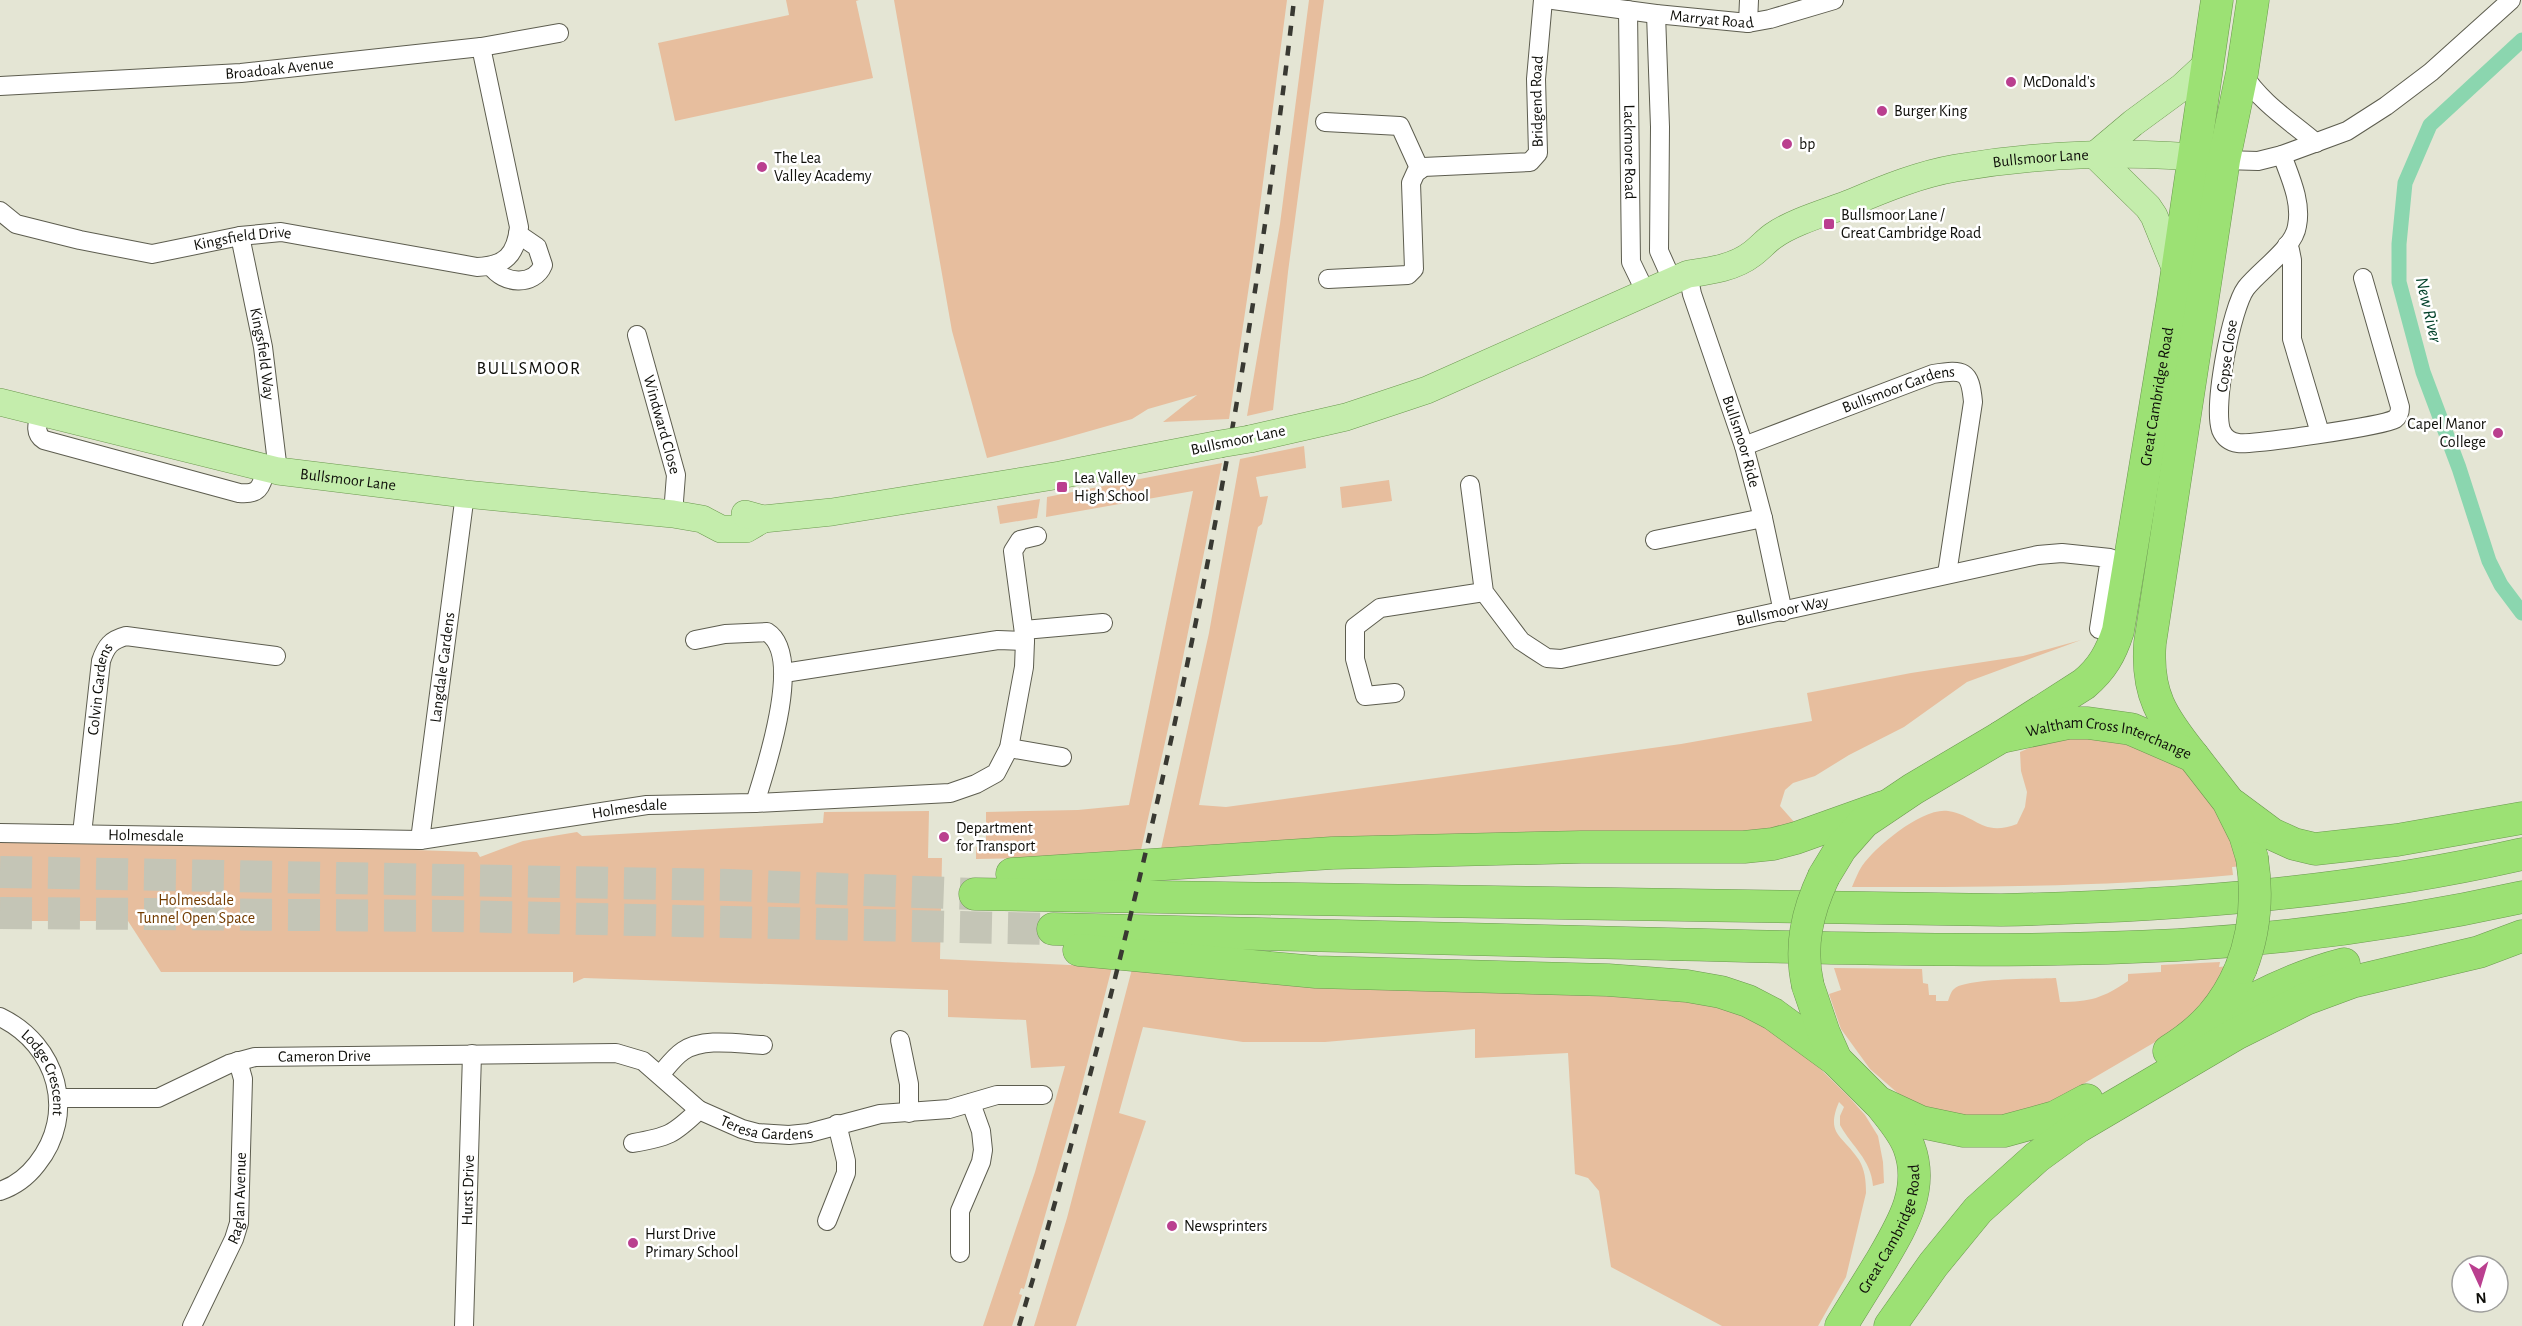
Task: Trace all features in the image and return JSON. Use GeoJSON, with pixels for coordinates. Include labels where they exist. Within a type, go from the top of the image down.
{"type":"FeatureCollection","features":[{"type":"Feature","properties":{"kind":"highway","name":"Great Cambridge Road"},"geometry":{"type":"LineString","coordinates":[[2001,737],[2084,684],[2102,666],[2114,644],[2122,613],[2163,362],[2217,0]]}},
{"type":"Feature","properties":{"kind":"highway"},"geometry":{"type":"LineString","coordinates":[[2193,157],[2217,125],[2238,0]]}},
{"type":"Feature","properties":{"kind":"highway","name":"Great Cambridge Road"},"geometry":{"type":"LineString","coordinates":[[2193,756],[2158,707],[2152,688],[2149,658],[2224,160],[2242,73],[2253,0]]}},
{"type":"Feature","properties":{"kind":"highway"},"geometry":{"type":"LineString","coordinates":[[2163,362],[2182,304],[2200,196],[2207,181],[2224,160]]}},
{"type":"Feature","properties":{"kind":"highway","name":"Waltham Cross Interchange"},"geometry":{"type":"LineString","coordinates":[[2088,723],[2131,729],[2193,756],[2228,801],[2245,835],[2252,858],[2255,916],[2250,944],[2241,968],[2229,992],[2202,1028],[2145,1066],[2055,1117],[2004,1131],[1964,1131],[1921,1122],[1878,1102],[1836,1060],[1808,986],[1804,961],[1807,921],[1812,901],[1824,876],[1851,836],[1883,807],[2001,737],[2048,726],[2088,723]]}},
{"type":"Feature","properties":{"kind":"highway"},"geometry":{"type":"LineString","coordinates":[[2228,801],[2272,834],[2294,844],[2314,849],[2397,840],[2522,818]]}},
{"type":"Feature","properties":{"kind":"highway"},"geometry":{"type":"LineString","coordinates":[[1883,807],[1796,838],[1773,844],[1744,847],[1252,856],[1062,872],[976,884],[2001,910],[2169,904],[2292,892],[2439,871],[2522,855]]}},
{"type":"Feature","properties":{"kind":"highway"},"geometry":{"type":"LineString","coordinates":[[1836,1060],[1773,1014],[1748,1001],[1721,992],[1687,986],[1608,980],[1316,972],[1099,951],[1052,939],[2000,950],[2086,948],[2178,945],[2292,935],[2433,914],[2522,897]]}},
{"type":"Feature","properties":{"kind":"highway"},"geometry":{"type":"LineString","coordinates":[[2202,1028],[2268,991],[2322,969],[2522,934]]}},
{"type":"Feature","properties":{"kind":"highway"},"geometry":{"type":"LineString","coordinates":[[1890,1326],[1933,1265],[1978,1210],[2037,1157],[2087,1121],[2253,1025],[2306,999],[2352,982],[2479,952],[2522,934]]}},
{"type":"Feature","properties":{"kind":"highway","name":"Great Cambridge Road"},"geometry":{"type":"LineString","coordinates":[[1841,1326],[1901,1227],[1911,1202],[1914,1166],[1908,1144],[1895,1122],[1878,1102]]}},
{"type":"Feature","properties":{"kind":"highway","name":"Great Cambridge Road"},"geometry":{"type":"LineString","coordinates":[[1876,1326],[1941,1227],[1974,1185],[2013,1149],[2055,1117]]}},
{"type":"Feature","properties":{"kind":"main road"},"geometry":{"type":"LineString","coordinates":[[2176,270],[2154,216],[2148,207],[2095,155],[2133,123],[2182,87],[2209,62]]}},
{"type":"Feature","properties":{"kind":"main road","name":"Bullsmoor Lane"},"geometry":{"type":"LineString","coordinates":[[0,402],[41,410],[272,470],[465,494],[673,514],[702,519],[718,513],[734,513],[763,519],[832,512],[1060,475],[1250,439],[1387,405],[1427,390],[1680,277],[1716,270],[1750,256],[1774,235],[1878,191],[1932,173],[1996,163],[2095,155],[2162,153],[2224,160]]}},
{"type":"Feature","properties":{"kind":"street","name":"Bridgend Road"},"geometry":{"type":"LineString","coordinates":[[1420,170],[1423,167],[1530,162],[1539,153],[1536,79],[1543,0]]}},
{"type":"Feature","properties":{"kind":"street","name":"Marryat Road"},"geometry":{"type":"LineString","coordinates":[[1553,0],[1656,14],[1748,23],[1770,19],[1834,0]]}},
{"type":"Feature","properties":{"kind":"street"},"geometry":{"type":"LineString","coordinates":[[1748,23],[1749,0]]}},
{"type":"Feature","properties":{"kind":"street","name":"Bullsmoor Lane"},"geometry":{"type":"LineString","coordinates":[[2224,160],[2258,161],[2282,155],[2347,131],[2386,106],[2431,72],[2511,0]]}},
{"type":"Feature","properties":{"kind":"street","name":"Lackmore Road"},"geometry":{"type":"LineString","coordinates":[[1628,10],[1631,262],[1647,292]]}},
{"type":"Feature","properties":{"kind":"street","name":"Lackmore Road"},"geometry":{"type":"LineString","coordinates":[[1656,14],[1660,126],[1659,251],[1680,277]]}},
{"type":"Feature","properties":{"kind":"street","name":"Broadoak Avenue"},"geometry":{"type":"LineString","coordinates":[[0,86],[241,73],[481,47],[559,33]]}},
{"type":"Feature","properties":{"kind":"street"},"geometry":{"type":"LineString","coordinates":[[481,47],[517,217],[518,234],[513,252],[502,262],[491,266]]}},
{"type":"Feature","properties":{"kind":"street"},"geometry":{"type":"LineString","coordinates":[[2242,73],[2254,92],[2267,105],[2316,143]]}},
{"type":"Feature","properties":{"kind":"street"},"geometry":{"type":"LineString","coordinates":[[1324,122],[1400,126],[1420,170],[1411,183],[1414,269],[1408,275],[1328,279]]}},
{"type":"Feature","properties":{"kind":"street"},"geometry":{"type":"LineString","coordinates":[[2282,155],[2295,189],[2298,223],[2296,232],[2287,245],[2292,260],[2292,339],[2320,433]]}},
{"type":"Feature","properties":{"kind":"street","name":"Kingsfield Drive"},"geometry":{"type":"LineString","coordinates":[[0,211],[16,224],[80,240],[152,254],[240,236],[281,231],[477,267],[491,266],[497,275],[507,280],[528,279],[540,273],[543,265],[537,247],[518,234]]}},
{"type":"Feature","properties":{"kind":"street","name":"Kingsfield Way"},"geometry":{"type":"LineString","coordinates":[[240,236],[263,347],[272,470]]}},
{"type":"Feature","properties":{"kind":"street","name":"Copse Close"},"geometry":{"type":"LineString","coordinates":[[2287,245],[2250,283],[2236,306],[2223,375],[2220,426],[2224,436],[2237,443],[2265,442],[2395,419],[2400,411],[2363,278]]}},
{"type":"Feature","properties":{"kind":"street","name":"Bullsmoor Ride"},"geometry":{"type":"LineString","coordinates":[[1680,277],[1692,294],[1743,446],[1763,518],[1783,612]]}},
{"type":"Feature","properties":{"kind":"street","name":"Windward Close"},"geometry":{"type":"LineString","coordinates":[[637,335],[676,474],[673,514]]}},
{"type":"Feature","properties":{"kind":"street","name":"Bullsmoor Gardens"},"geometry":{"type":"LineString","coordinates":[[1743,446],[1933,374],[1954,371],[1965,375],[1971,382],[1972,402],[1947,574]]}},
{"type":"Feature","properties":{"kind":"street","name":"Bullsmoor Way"},"geometry":{"type":"LineString","coordinates":[[1470,485],[1484,592],[1521,641],[1546,658],[1561,659],[2038,555],[2062,554],[2110,558],[2099,629]]}},
{"type":"Feature","properties":{"kind":"street","name":"Langdale Gardens"},"geometry":{"type":"LineString","coordinates":[[420,840],[465,494]]}},
{"type":"Feature","properties":{"kind":"street"},"geometry":{"type":"LineString","coordinates":[[1655,540],[1763,518]]}},
{"type":"Feature","properties":{"kind":"street","name":"Holmesdale"},"geometry":{"type":"LineString","coordinates":[[0,833],[420,840],[647,804],[755,803],[950,793],[976,784],[996,772],[1009,748],[1024,667],[1025,636],[1013,551],[1020,540],[1037,536]]}},
{"type":"Feature","properties":{"kind":"street"},"geometry":{"type":"LineString","coordinates":[[1395,693],[1365,696],[1355,659],[1355,627],[1380,608],[1484,592]]}},
{"type":"Feature","properties":{"kind":"street"},"geometry":{"type":"LineString","coordinates":[[784,673],[1103,622]]}},
{"type":"Feature","properties":{"kind":"street"},"geometry":{"type":"LineString","coordinates":[[695,639],[725,634],[767,632],[778,641],[784,673],[773,744],[755,803]]}},
{"type":"Feature","properties":{"kind":"street","name":"Colvin Gardens"},"geometry":{"type":"LineString","coordinates":[[82,834],[101,661],[105,647],[115,639],[126,636],[276,656]]}},
{"type":"Feature","properties":{"kind":"street"},"geometry":{"type":"LineString","coordinates":[[1009,748],[1062,757]]}},
{"type":"Feature","properties":{"kind":"street","name":"Lodge Crescent"},"geometry":{"type":"LineString","coordinates":[[0,1017],[23,1032],[45,1058],[53,1075],[59,1098],[58,1120],[54,1134],[41,1158],[26,1177],[0,1191]]}},
{"type":"Feature","properties":{"kind":"street"},"geometry":{"type":"LineString","coordinates":[[900,1040],[909,1084],[909,1113]]}},
{"type":"Feature","properties":{"kind":"street"},"geometry":{"type":"LineString","coordinates":[[660,1075],[681,1052],[690,1047],[705,1043],[763,1045]]}},
{"type":"Feature","properties":{"kind":"street","name":"Cameron Drive"},"geometry":{"type":"LineString","coordinates":[[59,1098],[147,1100],[158,1098],[238,1061],[255,1057],[599,1053]]}},
{"type":"Feature","properties":{"kind":"street","name":"Teresa Gardens"},"geometry":{"type":"LineString","coordinates":[[599,1053],[634,1057],[660,1075],[699,1110],[731,1126],[773,1135],[809,1133],[880,1114],[949,1109],[1009,1094],[1043,1095]]}},
{"type":"Feature","properties":{"kind":"street","name":"Hurst Drive"},"geometry":{"type":"LineString","coordinates":[[464,1326],[472,1054]]}},
{"type":"Feature","properties":{"kind":"street","name":"Raglan Avenue"},"geometry":{"type":"LineString","coordinates":[[192,1326],[234,1239],[239,1223],[243,1079],[238,1061]]}},
{"type":"Feature","properties":{"kind":"street"},"geometry":{"type":"LineString","coordinates":[[960,1253],[960,1211],[981,1162],[983,1150],[981,1131],[971,1103]]}},
{"type":"Feature","properties":{"kind":"street","name":"Teresa Gardens"},"geometry":{"type":"LineString","coordinates":[[633,1143],[661,1138],[675,1132],[699,1110]]}},
{"type":"Feature","properties":{"kind":"street","name":"Teresa Gardens"},"geometry":{"type":"LineString","coordinates":[[827,1221],[846,1173],[846,1161],[837,1124]]}},
{"type":"Feature","properties":{"kind":"green space"},"geometry":{"type":"Polygon","coordinates":[[[786,0],[859,0],[856,1],[873,78],[675,121],[658,43],[789,15],[786,0]]]}},
{"type":"Feature","properties":{"kind":"green space"},"geometry":{"type":"Polygon","coordinates":[[[894,0],[1287,0],[1252,266],[1229,419],[1163,422],[1197,395],[1148,409],[1132,419],[987,458],[952,331],[894,0]]]}},
{"type":"Feature","properties":{"kind":"green space"},"geometry":{"type":"Polygon","coordinates":[[[1309,0],[1324,0],[1288,272],[1273,410],[1247,416],[1280,224],[1309,0]]]}},
{"type":"Feature","properties":{"kind":"green space"},"geometry":{"type":"Polygon","coordinates":[[[1304,446],[1306,468],[1256,477],[1260,497],[1268,496],[1262,524],[1258,527],[1199,805],[1226,807],[1681,744],[1812,721],[1807,693],[1911,673],[2023,656],[2081,640],[1967,682],[1904,727],[1849,755],[1815,776],[1793,783],[1785,790],[1780,806],[1795,823],[1762,831],[1542,832],[1161,849],[1209,633],[1240,459],[1304,446]]]}},
{"type":"Feature","properties":{"kind":"green space"},"geometry":{"type":"Polygon","coordinates":[[[1222,463],[1174,702],[1141,850],[1037,858],[976,859],[976,847],[986,847],[986,812],[1078,810],[1129,805],[1193,491],[1046,517],[1047,497],[1222,463]]]}},
{"type":"Feature","properties":{"kind":"green space"},"geometry":{"type":"Polygon","coordinates":[[[1389,480],[1392,501],[1342,508],[1340,487],[1389,480]]]}},
{"type":"Feature","properties":{"kind":"green space"},"geometry":{"type":"Polygon","coordinates":[[[1040,499],[1037,518],[1000,524],[997,506],[1040,499]]]}},
{"type":"Feature","properties":{"kind":"green space"},"geometry":{"type":"Polygon","coordinates":[[[2105,735],[2167,758],[2188,772],[2208,795],[2243,866],[2232,867],[2233,875],[2138,882],[1852,887],[1862,866],[1878,848],[1913,821],[1926,815],[1948,811],[1988,827],[1996,828],[2017,824],[2025,807],[2027,792],[2021,771],[2020,752],[2055,737],[2105,735]]]}},
{"type":"Feature","properties":{"kind":"green space","name":"Holmesdale Tunnel Open Space"},"geometry":{"type":"Polygon","coordinates":[[[929,811],[928,858],[942,858],[940,959],[1112,967],[1077,1104],[1024,1289],[1021,1288],[1019,1294],[1022,1295],[1012,1326],[983,1326],[1035,1172],[1065,1066],[1031,1068],[1026,1020],[948,1017],[948,990],[584,978],[573,983],[573,972],[161,972],[128,921],[0,921],[0,842],[322,847],[477,852],[480,857],[523,841],[577,832],[582,836],[823,823],[824,812],[929,811]]]}},
{"type":"Feature","properties":{"kind":"green space"},"geometry":{"type":"Polygon","coordinates":[[[2220,962],[2219,967],[2231,966],[2200,1010],[2162,1038],[2061,1097],[2034,1109],[2009,1116],[1960,1120],[1908,1102],[1870,1069],[1841,1029],[1829,994],[1841,990],[1834,968],[1922,969],[1923,983],[1928,984],[1929,995],[1936,995],[1936,1001],[1948,1001],[1954,989],[1961,985],[2002,980],[2056,978],[2060,1002],[2080,1001],[2096,998],[2111,991],[2128,981],[2128,974],[2161,972],[2161,965],[2220,962]]]}},
{"type":"Feature","properties":{"kind":"green space"},"geometry":{"type":"Polygon","coordinates":[[[1132,969],[1657,995],[1729,1007],[1795,1044],[1865,1115],[1878,1136],[1884,1183],[1873,1186],[1869,1168],[1840,1125],[1840,1116],[1844,1107],[1839,1102],[1835,1113],[1835,1128],[1861,1164],[1866,1189],[1846,1277],[1818,1326],[1722,1326],[1611,1267],[1599,1191],[1588,1178],[1575,1174],[1568,1053],[1475,1058],[1475,1029],[1325,1042],[1243,1042],[1143,1027],[1119,1113],[1146,1121],[1076,1326],[1034,1326],[1067,1218],[1132,969]]]}},
{"type":"Feature","properties":{"kind":"waterway","name":"New River"},"geometry":{"type":"LineString","coordinates":[[2522,40],[2430,125],[2405,183],[2399,244],[2399,282],[2423,372],[2459,468],[2489,561],[2501,585],[2522,613]]}},
{"type":"Feature","properties":{"kind":"tunnel"},"geometry":{"type":"LineString","coordinates":[[0,872],[728,885],[975,894]]}},
{"type":"Feature","properties":{"kind":"tunnel"},"geometry":{"type":"LineString","coordinates":[[0,913],[455,916],[1053,929]]}},
{"type":"Feature","properties":{"kind":"railway"},"geometry":{"type":"LineString","coordinates":[[1019,1326],[1110,999],[1150,835],[1186,669],[1219,503],[1248,336],[1273,168],[1294,0]]}},
{"type":"Feature","properties":{"kind":"place","name":"McDonald's"},"geometry":{"type":"Point","coordinates":[2011,82]}},
{"type":"Feature","properties":{"kind":"place","name":"Burger King"},"geometry":{"type":"Point","coordinates":[1882,111]}},
{"type":"Feature","properties":{"kind":"place","name":"bp"},"geometry":{"type":"Point","coordinates":[1787,144]}},
{"type":"Feature","properties":{"kind":"place","name":"The Lea Valley Academy"},"geometry":{"type":"Point","coordinates":[762,167]}},
{"type":"Feature","properties":{"kind":"place","name":"Bullsmoor Lane / Great Cambridge Road"},"geometry":{"type":"Point","coordinates":[1829,224]}},
{"type":"Feature","properties":{"kind":"place","name":"Capel Manor College"},"geometry":{"type":"Point","coordinates":[2498,433]}},
{"type":"Feature","properties":{"kind":"place","name":"Lea Valley High School"},"geometry":{"type":"Point","coordinates":[1062,487]}},
{"type":"Feature","properties":{"kind":"place","name":"Department for Transport"},"geometry":{"type":"Point","coordinates":[944,837]}},
{"type":"Feature","properties":{"kind":"place","name":"Newsprinters"},"geometry":{"type":"Point","coordinates":[1172,1226]}},
{"type":"Feature","properties":{"kind":"place","name":"Hurst Drive Primary School"},"geometry":{"type":"Point","coordinates":[633,1243]}},
{"type":"Feature","properties":{"kind":"district","name":"BULLSMOOR"},"geometry":{"type":"Point","coordinates":[529,369]}}]}
